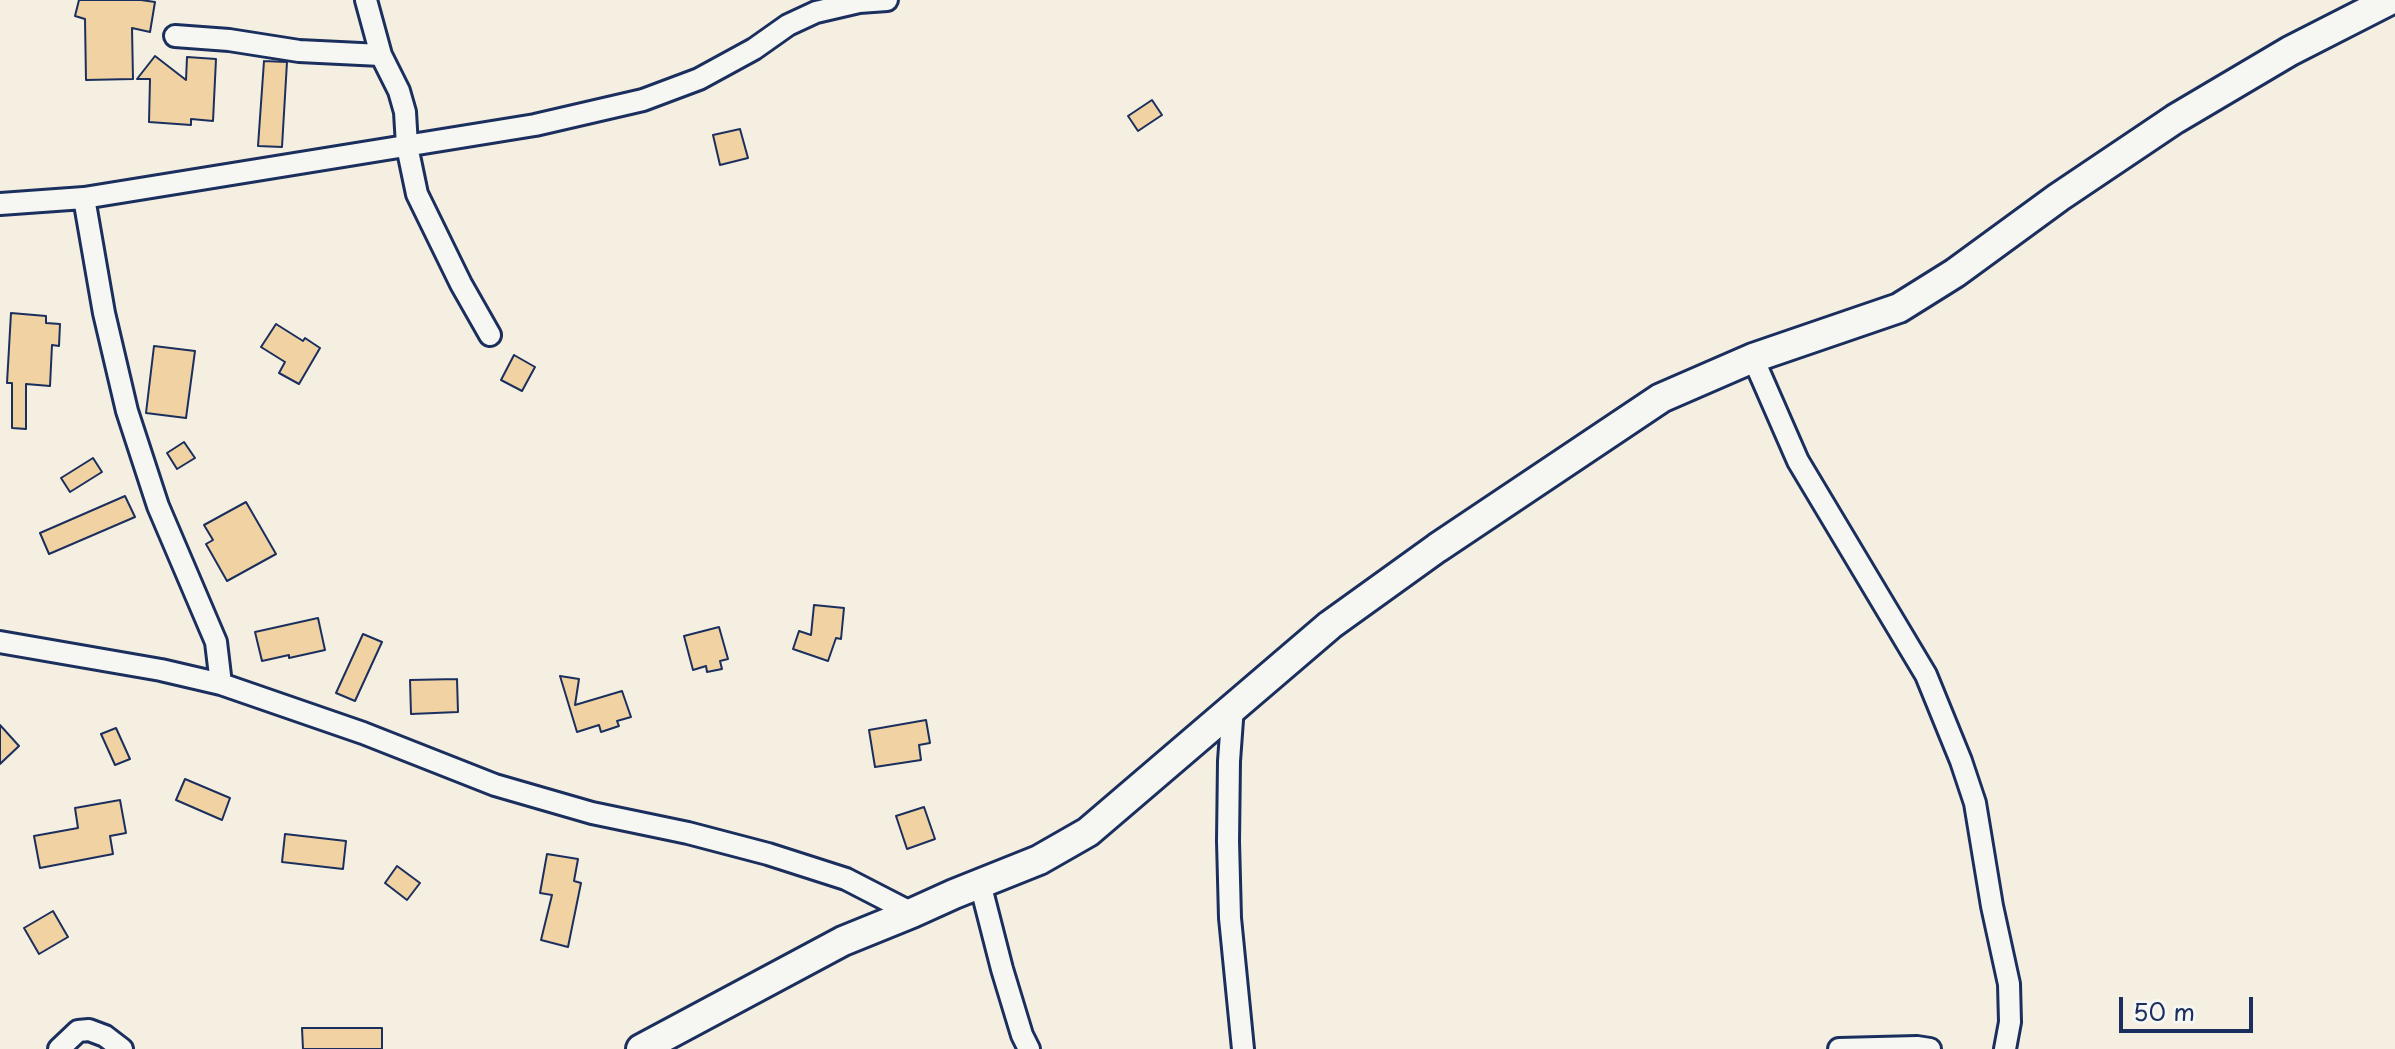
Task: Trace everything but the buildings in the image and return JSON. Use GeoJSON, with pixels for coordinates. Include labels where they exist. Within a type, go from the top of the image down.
{"type":"FeatureCollection","features":[{"type":"Feature","properties":{"kind":"main road"},"geometry":{"type":"LineString","coordinates":[[641,1049],[843,941],[1039,860],[1088,832],[1330,625],[1437,548],[1661,398],[1753,358],[1899,308],[1955,273],[2059,197],[2175,119],[2290,51],[2390,0]]}},
{"type":"Feature","properties":{"kind":"street"},"geometry":{"type":"LineString","coordinates":[[366,0],[381,55],[402,102],[417,194],[490,335]]}},
{"type":"Feature","properties":{"kind":"street"},"geometry":{"type":"LineString","coordinates":[[0,204],[84,198],[535,125],[643,100],[699,79],[754,49],[788,25],[816,12],[859,2],[887,0]]}},
{"type":"Feature","properties":{"kind":"street"},"geometry":{"type":"LineString","coordinates":[[175,36],[229,40],[299,51],[381,55]]}},
{"type":"Feature","properties":{"kind":"street"},"geometry":{"type":"LineString","coordinates":[[84,198],[104,313],[127,411],[158,506],[216,642],[221,684]]}},
{"type":"Feature","properties":{"kind":"street"},"geometry":{"type":"LineString","coordinates":[[1753,358],[1798,461],[1926,675],[1961,761],[1975,803],[2009,984],[2010,1022],[2005,1049]]}},
{"type":"Feature","properties":{"kind":"street"},"geometry":{"type":"LineString","coordinates":[[0,642],[161,670],[221,684],[363,733],[495,785],[592,813],[768,854],[846,879],[912,913]]}},
{"type":"Feature","properties":{"kind":"street"},"geometry":{"type":"LineString","coordinates":[[1233,706],[1229,761],[1230,918],[1243,1049]]}},
{"type":"Feature","properties":{"kind":"street"},"geometry":{"type":"LineString","coordinates":[[980,883],[1002,969],[1029,1049]]}},
{"type":"Feature","properties":{"kind":"street"},"geometry":{"type":"LineString","coordinates":[[59,1049],[78,1031],[89,1030],[105,1036],[122,1049]]}},
{"type":"Feature","properties":{"kind":"street"},"geometry":{"type":"LineString","coordinates":[[1839,1049],[1930,1049]]}}]}
